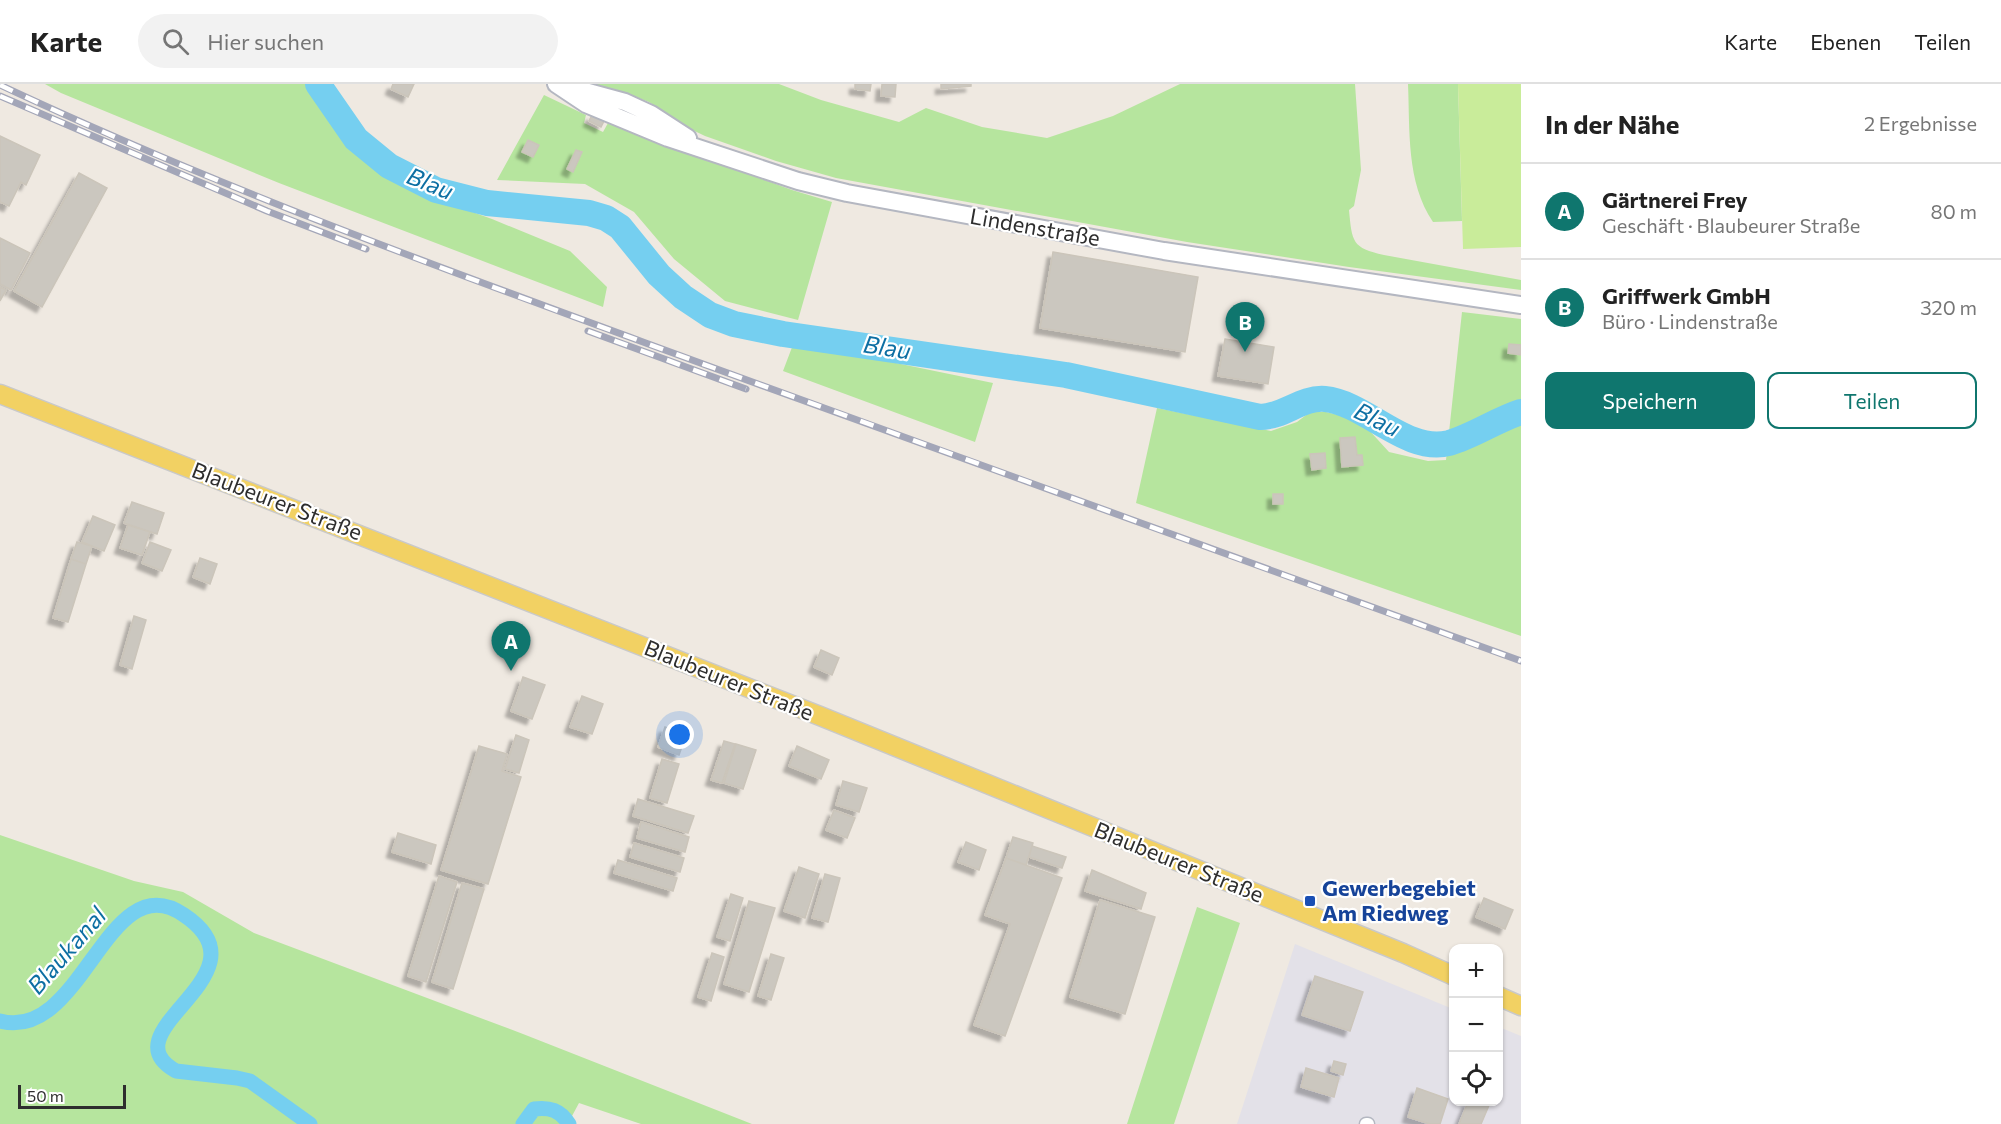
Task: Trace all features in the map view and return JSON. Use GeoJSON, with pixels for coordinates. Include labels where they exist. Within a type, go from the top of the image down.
{"type":"FeatureCollection","features":[{"type":"Feature","properties":{"kind":"main road","name":"Blaubeurer Straße"},"geometry":{"type":"LineString","coordinates":[[0,394],[316,516],[820,716],[1449,974]]}},
{"type":"Feature","properties":{"kind":"main road"},"geometry":{"type":"LineString","coordinates":[[1503,998],[1521,1006]]}},
{"type":"Feature","properties":{"kind":"street","name":"Lindenstraße"},"geometry":{"type":"LineString","coordinates":[[558,84],[586,104],[668,138],[798,181],[912,206],[1175,253],[1521,305]]}},
{"type":"Feature","properties":{"kind":"shaded area"},"geometry":{"type":"Polygon","coordinates":[[[1295,944],[1449,1007],[1449,1106],[1503,1106],[1503,1029],[1521,1036],[1521,1124],[1237,1124],[1295,944]]]}},
{"type":"Feature","properties":{"kind":"green space"},"geometry":{"type":"Polygon","coordinates":[[[45,84],[310,84],[343,138],[383,173],[433,198],[570,251],[607,287],[603,307],[279,183],[61,93],[45,84]]]}},
{"type":"Feature","properties":{"kind":"green space"},"geometry":{"type":"Polygon","coordinates":[[[589,84],[779,84],[821,100],[899,122],[926,108],[982,127],[1047,138],[1113,116],[1180,84],[1355,84],[1361,170],[1354,206],[1349,210],[1351,230],[1356,242],[1365,250],[1384,255],[1521,280],[1521,290],[1187,242],[836,178],[776,161],[705,136],[680,124],[649,102],[589,84]]]}},
{"type":"Feature","properties":{"kind":"green space"},"geometry":{"type":"Polygon","coordinates":[[[1408,84],[1458,84],[1462,221],[1433,222],[1424,206],[1418,190],[1411,155],[1408,84]]]}},
{"type":"Feature","properties":{"kind":"green space"},"geometry":{"type":"Polygon","coordinates":[[[1458,84],[1521,84],[1521,247],[1463,249],[1458,84]]]}},
{"type":"Feature","properties":{"kind":"green space"},"geometry":{"type":"Polygon","coordinates":[[[544,95],[586,115],[584,123],[603,132],[608,123],[792,190],[832,202],[798,320],[725,301],[674,259],[634,212],[585,184],[497,180],[544,95]]]}},
{"type":"Feature","properties":{"kind":"green space"},"geometry":{"type":"Polygon","coordinates":[[[1462,312],[1521,319],[1521,636],[1136,503],[1157,408],[1271,431],[1297,422],[1310,412],[1326,412],[1351,418],[1368,429],[1389,452],[1428,461],[1446,460],[1462,312]]]}},
{"type":"Feature","properties":{"kind":"green space"},"geometry":{"type":"Polygon","coordinates":[[[794,342],[993,383],[975,442],[783,371],[794,342]]]}},
{"type":"Feature","properties":{"kind":"green space"},"geometry":{"type":"Polygon","coordinates":[[[0,835],[134,881],[183,892],[254,933],[523,1034],[752,1124],[641,1124],[579,1103],[572,1116],[576,1124],[0,1124],[0,835]]]}},
{"type":"Feature","properties":{"kind":"green space"},"geometry":{"type":"Polygon","coordinates":[[[1197,907],[1240,923],[1174,1124],[1127,1124],[1197,907]]]}},
{"type":"Feature","properties":{"kind":"building"},"geometry":{"type":"Polygon","coordinates":[[[393,84],[414,84],[408,97],[391,89],[393,84]]]}},
{"type":"Feature","properties":{"kind":"building"},"geometry":{"type":"Polygon","coordinates":[[[855,84],[871,84],[870,91],[855,89],[855,84]]]}},
{"type":"Feature","properties":{"kind":"building"},"geometry":{"type":"Polygon","coordinates":[[[882,84],[896,84],[895,97],[881,96],[882,84]]]}},
{"type":"Feature","properties":{"kind":"building"},"geometry":{"type":"Polygon","coordinates":[[[941,84],[971,84],[971,86],[941,89],[941,84]]]}},
{"type":"Feature","properties":{"kind":"building"},"geometry":{"type":"Polygon","coordinates":[[[592,115],[604,121],[601,127],[589,121],[592,115]]]}},
{"type":"Feature","properties":{"kind":"building"},"geometry":{"type":"Polygon","coordinates":[[[0,136],[40,155],[26,185],[21,182],[9,206],[0,202],[0,136]]]}},
{"type":"Feature","properties":{"kind":"building"},"geometry":{"type":"Polygon","coordinates":[[[528,140],[539,145],[533,157],[522,152],[528,140]]]}},
{"type":"Feature","properties":{"kind":"building"},"geometry":{"type":"Polygon","coordinates":[[[576,150],[582,152],[573,172],[567,169],[576,150]]]}},
{"type":"Feature","properties":{"kind":"building"},"geometry":{"type":"Polygon","coordinates":[[[79,173],[107,188],[42,307],[14,291],[79,173]]]}},
{"type":"Feature","properties":{"kind":"building"},"geometry":{"type":"Polygon","coordinates":[[[0,238],[30,253],[11,290],[0,284],[0,238]]]}},
{"type":"Feature","properties":{"kind":"building"},"geometry":{"type":"Polygon","coordinates":[[[1053,252],[1198,277],[1185,352],[1040,328],[1053,252]]]}},
{"type":"Feature","properties":{"kind":"building"},"geometry":{"type":"Polygon","coordinates":[[[0,287],[6,290],[0,301],[0,287]]]}},
{"type":"Feature","properties":{"kind":"building"},"geometry":{"type":"Polygon","coordinates":[[[1225,339],[1274,347],[1268,384],[1218,376],[1225,339]]]}},
{"type":"Feature","properties":{"kind":"building"},"geometry":{"type":"Polygon","coordinates":[[[1509,344],[1521,345],[1521,355],[1508,353],[1509,344]]]}},
{"type":"Feature","properties":{"kind":"building"},"geometry":{"type":"Polygon","coordinates":[[[1355,437],[1357,455],[1362,455],[1363,465],[1342,467],[1340,438],[1355,437]]]}},
{"type":"Feature","properties":{"kind":"building"},"geometry":{"type":"Polygon","coordinates":[[[1325,453],[1326,468],[1312,470],[1310,454],[1325,453]]]}},
{"type":"Feature","properties":{"kind":"building"},"geometry":{"type":"Polygon","coordinates":[[[1273,494],[1283,494],[1283,504],[1273,504],[1273,494]]]}},
{"type":"Feature","properties":{"kind":"building"},"geometry":{"type":"Polygon","coordinates":[[[132,502],[164,513],[157,534],[124,523],[132,502]]]}},
{"type":"Feature","properties":{"kind":"building"},"geometry":{"type":"Polygon","coordinates":[[[93,516],[115,525],[104,551],[82,542],[93,516]]]}},
{"type":"Feature","properties":{"kind":"building"},"geometry":{"type":"Polygon","coordinates":[[[128,525],[150,532],[142,555],[120,548],[128,525]]]}},
{"type":"Feature","properties":{"kind":"building"},"geometry":{"type":"Polygon","coordinates":[[[77,542],[92,546],[86,564],[71,559],[77,542]]]}},
{"type":"Feature","properties":{"kind":"building"},"geometry":{"type":"Polygon","coordinates":[[[150,542],[171,550],[162,571],[142,563],[150,542]]]}},
{"type":"Feature","properties":{"kind":"building"},"geometry":{"type":"Polygon","coordinates":[[[200,558],[217,564],[210,584],[193,577],[200,558]]]}},
{"type":"Feature","properties":{"kind":"building"},"geometry":{"type":"Polygon","coordinates":[[[71,559],[86,564],[68,622],[53,618],[71,559]]]}},
{"type":"Feature","properties":{"kind":"building"},"geometry":{"type":"Polygon","coordinates":[[[134,616],[146,620],[132,669],[120,665],[134,616]]]}},
{"type":"Feature","properties":{"kind":"building"},"geometry":{"type":"Polygon","coordinates":[[[821,650],[839,658],[832,675],[814,667],[821,650]]]}},
{"type":"Feature","properties":{"kind":"building"},"geometry":{"type":"Polygon","coordinates":[[[523,677],[545,685],[532,719],[511,711],[523,677]]]}},
{"type":"Feature","properties":{"kind":"building"},"geometry":{"type":"Polygon","coordinates":[[[582,696],[603,704],[592,734],[570,727],[582,696]]]}},
{"type":"Feature","properties":{"kind":"building"},"geometry":{"type":"Polygon","coordinates":[[[665,727],[686,735],[679,755],[658,747],[665,727]]]}},
{"type":"Feature","properties":{"kind":"building"},"geometry":{"type":"Polygon","coordinates":[[[516,735],[529,740],[519,773],[505,769],[516,735]]]}},
{"type":"Feature","properties":{"kind":"building"},"geometry":{"type":"Polygon","coordinates":[[[724,741],[735,744],[722,783],[711,780],[724,741]]]}},
{"type":"Feature","properties":{"kind":"building"},"geometry":{"type":"Polygon","coordinates":[[[736,744],[756,750],[743,789],[724,783],[736,744]]]}},
{"type":"Feature","properties":{"kind":"building"},"geometry":{"type":"Polygon","coordinates":[[[479,746],[507,754],[502,771],[521,777],[488,884],[441,870],[479,746]]]}},
{"type":"Feature","properties":{"kind":"building"},"geometry":{"type":"Polygon","coordinates":[[[797,746],[829,760],[821,779],[789,766],[797,746]]]}},
{"type":"Feature","properties":{"kind":"building"},"geometry":{"type":"Polygon","coordinates":[[[662,759],[679,764],[667,803],[650,798],[662,759]]]}},
{"type":"Feature","properties":{"kind":"building"},"geometry":{"type":"Polygon","coordinates":[[[843,781],[867,788],[859,812],[836,805],[843,781]]]}},
{"type":"Feature","properties":{"kind":"building"},"geometry":{"type":"Polygon","coordinates":[[[638,799],[694,816],[688,833],[633,816],[638,799]]]}},
{"type":"Feature","properties":{"kind":"building"},"geometry":{"type":"Polygon","coordinates":[[[834,810],[855,818],[847,838],[826,830],[834,810]]]}},
{"type":"Feature","properties":{"kind":"building"},"geometry":{"type":"Polygon","coordinates":[[[641,822],[689,837],[685,852],[637,838],[641,822]]]}},
{"type":"Feature","properties":{"kind":"building"},"geometry":{"type":"Polygon","coordinates":[[[398,833],[436,845],[431,864],[392,852],[398,833]]]}},
{"type":"Feature","properties":{"kind":"building"},"geometry":{"type":"Polygon","coordinates":[[[1013,837],[1033,843],[1026,865],[1006,858],[1013,837]]]}},
{"type":"Feature","properties":{"kind":"building"},"geometry":{"type":"Polygon","coordinates":[[[966,842],[986,850],[979,870],[958,862],[966,842]]]}},
{"type":"Feature","properties":{"kind":"building"},"geometry":{"type":"Polygon","coordinates":[[[634,843],[684,858],[680,872],[630,857],[634,843]]]}},
{"type":"Feature","properties":{"kind":"building"},"geometry":{"type":"Polygon","coordinates":[[[1032,846],[1066,857],[1062,868],[1029,857],[1032,846]]]}},
{"type":"Feature","properties":{"kind":"building"},"geometry":{"type":"Polygon","coordinates":[[[1006,858],[1062,878],[1005,1036],[974,1025],[1010,924],[985,915],[1006,858]]]}},
{"type":"Feature","properties":{"kind":"building"},"geometry":{"type":"Polygon","coordinates":[[[618,860],[677,878],[673,891],[614,873],[618,860]]]}},
{"type":"Feature","properties":{"kind":"building"},"geometry":{"type":"Polygon","coordinates":[[[799,867],[819,874],[805,918],[784,911],[799,867]]]}},
{"type":"Feature","properties":{"kind":"building"},"geometry":{"type":"Polygon","coordinates":[[[1092,870],[1146,893],[1141,909],[1085,891],[1092,870]]]}},
{"type":"Feature","properties":{"kind":"building"},"geometry":{"type":"Polygon","coordinates":[[[825,874],[840,878],[828,922],[812,918],[825,874]]]}},
{"type":"Feature","properties":{"kind":"building"},"geometry":{"type":"Polygon","coordinates":[[[439,876],[457,882],[426,982],[408,976],[439,876]]]}},
{"type":"Feature","properties":{"kind":"building"},"geometry":{"type":"Polygon","coordinates":[[[462,883],[484,889],[453,989],[432,982],[462,883]]]}},
{"type":"Feature","properties":{"kind":"building"},"geometry":{"type":"Polygon","coordinates":[[[731,894],[743,898],[730,941],[717,937],[731,894]]]}},
{"type":"Feature","properties":{"kind":"building"},"geometry":{"type":"Polygon","coordinates":[[[1484,898],[1513,910],[1505,929],[1476,917],[1484,898]]]}},
{"type":"Feature","properties":{"kind":"building"},"geometry":{"type":"Polygon","coordinates":[[[1100,900],[1155,917],[1125,1014],[1070,997],[1100,900]]]}},
{"type":"Feature","properties":{"kind":"building"},"geometry":{"type":"Polygon","coordinates":[[[749,901],[775,908],[749,992],[724,984],[749,901]]]}},
{"type":"Feature","properties":{"kind":"building"},"geometry":{"type":"Polygon","coordinates":[[[712,953],[724,957],[711,1001],[698,997],[712,953]]]}},
{"type":"Feature","properties":{"kind":"building"},"geometry":{"type":"Polygon","coordinates":[[[771,954],[784,958],[771,1000],[758,996],[771,954]]]}},
{"type":"Feature","properties":{"kind":"building"},"geometry":{"type":"Polygon","coordinates":[[[1315,976],[1363,992],[1350,1031],[1302,1015],[1315,976]]]}},
{"type":"Feature","properties":{"kind":"building"},"geometry":{"type":"Polygon","coordinates":[[[1334,1061],[1346,1064],[1343,1075],[1331,1071],[1334,1061]]]}},
{"type":"Feature","properties":{"kind":"building"},"geometry":{"type":"Polygon","coordinates":[[[1306,1068],[1339,1078],[1334,1097],[1301,1087],[1306,1068]]]}},
{"type":"Feature","properties":{"kind":"building"},"geometry":{"type":"Polygon","coordinates":[[[1417,1088],[1448,1099],[1440,1124],[1430,1124],[1408,1117],[1417,1088]]]}},
{"type":"Feature","properties":{"kind":"building"},"geometry":{"type":"Polygon","coordinates":[[[1466,1106],[1489,1106],[1481,1124],[1459,1124],[1466,1106]]]}},
{"type":"Feature","properties":{"kind":"waterway","name":"Blau"},"geometry":{"type":"LineString","coordinates":[[318,84],[356,139],[389,166],[436,190],[487,203],[589,213],[606,218],[620,227],[659,275],[683,297],[710,315],[734,324],[783,334],[1066,375],[1260,417],[1277,414],[1308,401],[1325,399],[1356,409],[1402,435],[1433,444],[1458,440],[1521,412]]}},
{"type":"Feature","properties":{"kind":"waterway","name":"Blaukanal"},"geometry":{"type":"LineString","coordinates":[[0,1021],[29,1021],[53,1006],[114,931],[134,912],[157,905],[184,915],[207,937],[211,959],[202,980],[171,1019],[160,1038],[159,1055],[176,1071],[250,1081],[310,1124]]}},
{"type":"Feature","properties":{"kind":"waterway","name":"Blaukanal"},"geometry":{"type":"LineString","coordinates":[[523,1124],[534,1109],[540,1108],[558,1113],[569,1124]]}},
{"type":"Feature","properties":{"kind":"railway"},"geometry":{"type":"LineString","coordinates":[[0,85],[176,163],[444,269],[1521,661]]}},
{"type":"Feature","properties":{"kind":"railway"},"geometry":{"type":"LineString","coordinates":[[0,96],[267,211],[366,249]]}},
{"type":"Feature","properties":{"kind":"railway"},"geometry":{"type":"LineString","coordinates":[[588,331],[746,389]]}},
{"type":"Feature","properties":{"kind":"place","name":"Griffwerk GmbH"},"geometry":{"type":"Point","coordinates":[1245,352]}},
{"type":"Feature","properties":{"kind":"place","name":"Gärtnerei Frey"},"geometry":{"type":"Point","coordinates":[511,671]}},
{"type":"Feature","properties":{"kind":"place","name":"Gewerbegebiet Am Riedweg"},"geometry":{"type":"Point","coordinates":[1310,901]}}]}
